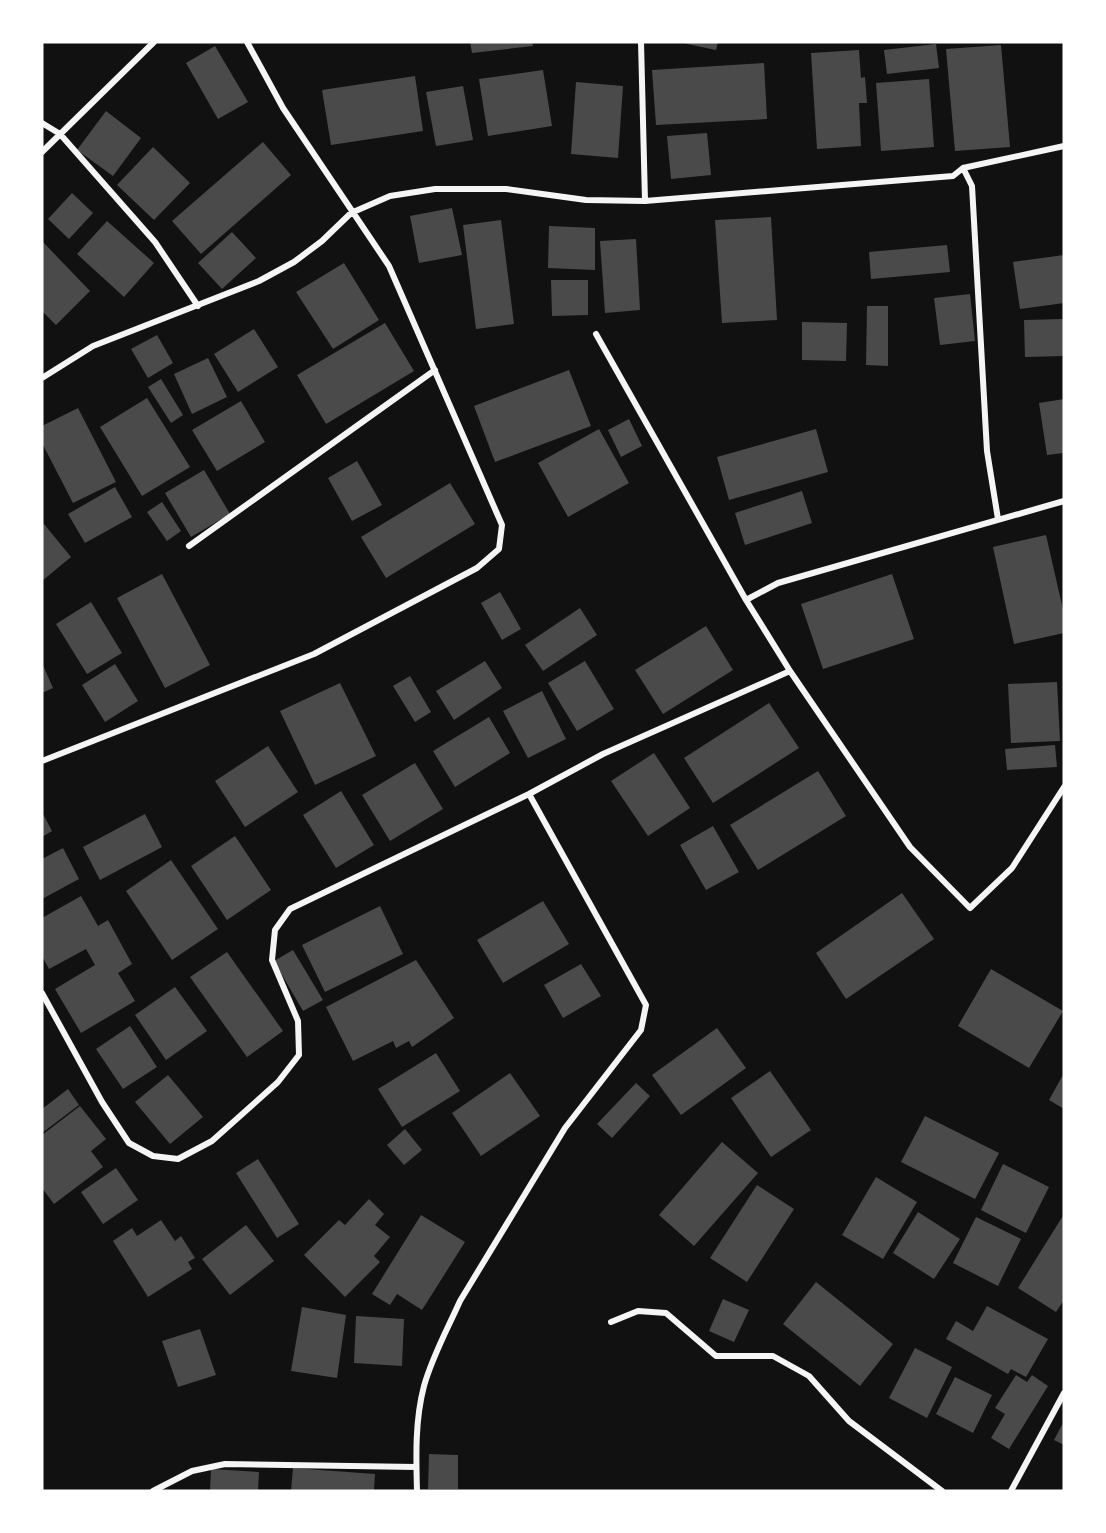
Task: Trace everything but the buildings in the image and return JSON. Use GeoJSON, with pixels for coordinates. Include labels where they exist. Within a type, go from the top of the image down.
{"type":"FeatureCollection","features":[{"type":"Feature","properties":{"kind":"street"},"geometry":{"type":"LineString","coordinates":[[42,152],[154,42]]}},
{"type":"Feature","properties":{"kind":"street"},"geometry":{"type":"LineString","coordinates":[[42,761],[314,654],[477,568],[499,549],[502,525],[389,266],[351,213],[283,108],[247,42]]}},
{"type":"Feature","properties":{"kind":"street"},"geometry":{"type":"LineString","coordinates":[[641,42],[645,201]]}},
{"type":"Feature","properties":{"kind":"street"},"geometry":{"type":"LineString","coordinates":[[42,123],[60,134],[155,242],[198,306]]}},
{"type":"Feature","properties":{"kind":"street"},"geometry":{"type":"LineString","coordinates":[[42,378],[93,346],[259,281],[294,262],[322,241],[351,213],[390,196],[435,189],[506,189],[586,200],[645,201],[953,176],[963,168],[1064,146]]}},
{"type":"Feature","properties":{"kind":"street"},"geometry":{"type":"LineString","coordinates":[[963,168],[972,186],[987,451],[998,519]]}},
{"type":"Feature","properties":{"kind":"street"},"geometry":{"type":"LineString","coordinates":[[596,334],[746,600],[790,671],[910,847],[970,909],[1012,868],[1064,787]]}},
{"type":"Feature","properties":{"kind":"street"},"geometry":{"type":"LineString","coordinates":[[189,546],[435,370]]}},
{"type":"Feature","properties":{"kind":"street"},"geometry":{"type":"LineString","coordinates":[[746,600],[778,583],[1064,501]]}},
{"type":"Feature","properties":{"kind":"street"},"geometry":{"type":"LineString","coordinates":[[42,993],[102,1102],[129,1143],[153,1156],[178,1160],[212,1141],[278,1082],[299,1055],[298,1021],[272,960],[275,930],[290,909],[529,794],[603,754],[790,671]]}},
{"type":"Feature","properties":{"kind":"street"},"geometry":{"type":"LineString","coordinates":[[417,1491],[415,1444],[424,1386],[460,1301],[565,1128],[641,1030],[646,1005],[529,794]]}},
{"type":"Feature","properties":{"kind":"street"},"geometry":{"type":"LineString","coordinates":[[610,1322],[638,1311],[666,1313],[716,1356],[773,1356],[809,1376],[849,1421],[938,1490]]}},
{"type":"Feature","properties":{"kind":"street"},"geometry":{"type":"LineString","coordinates":[[1011,1491],[1064,1393]]}},
{"type":"Feature","properties":{"kind":"street"},"geometry":{"type":"LineString","coordinates":[[153,1491],[192,1471],[225,1464],[416,1467]]}}]}
